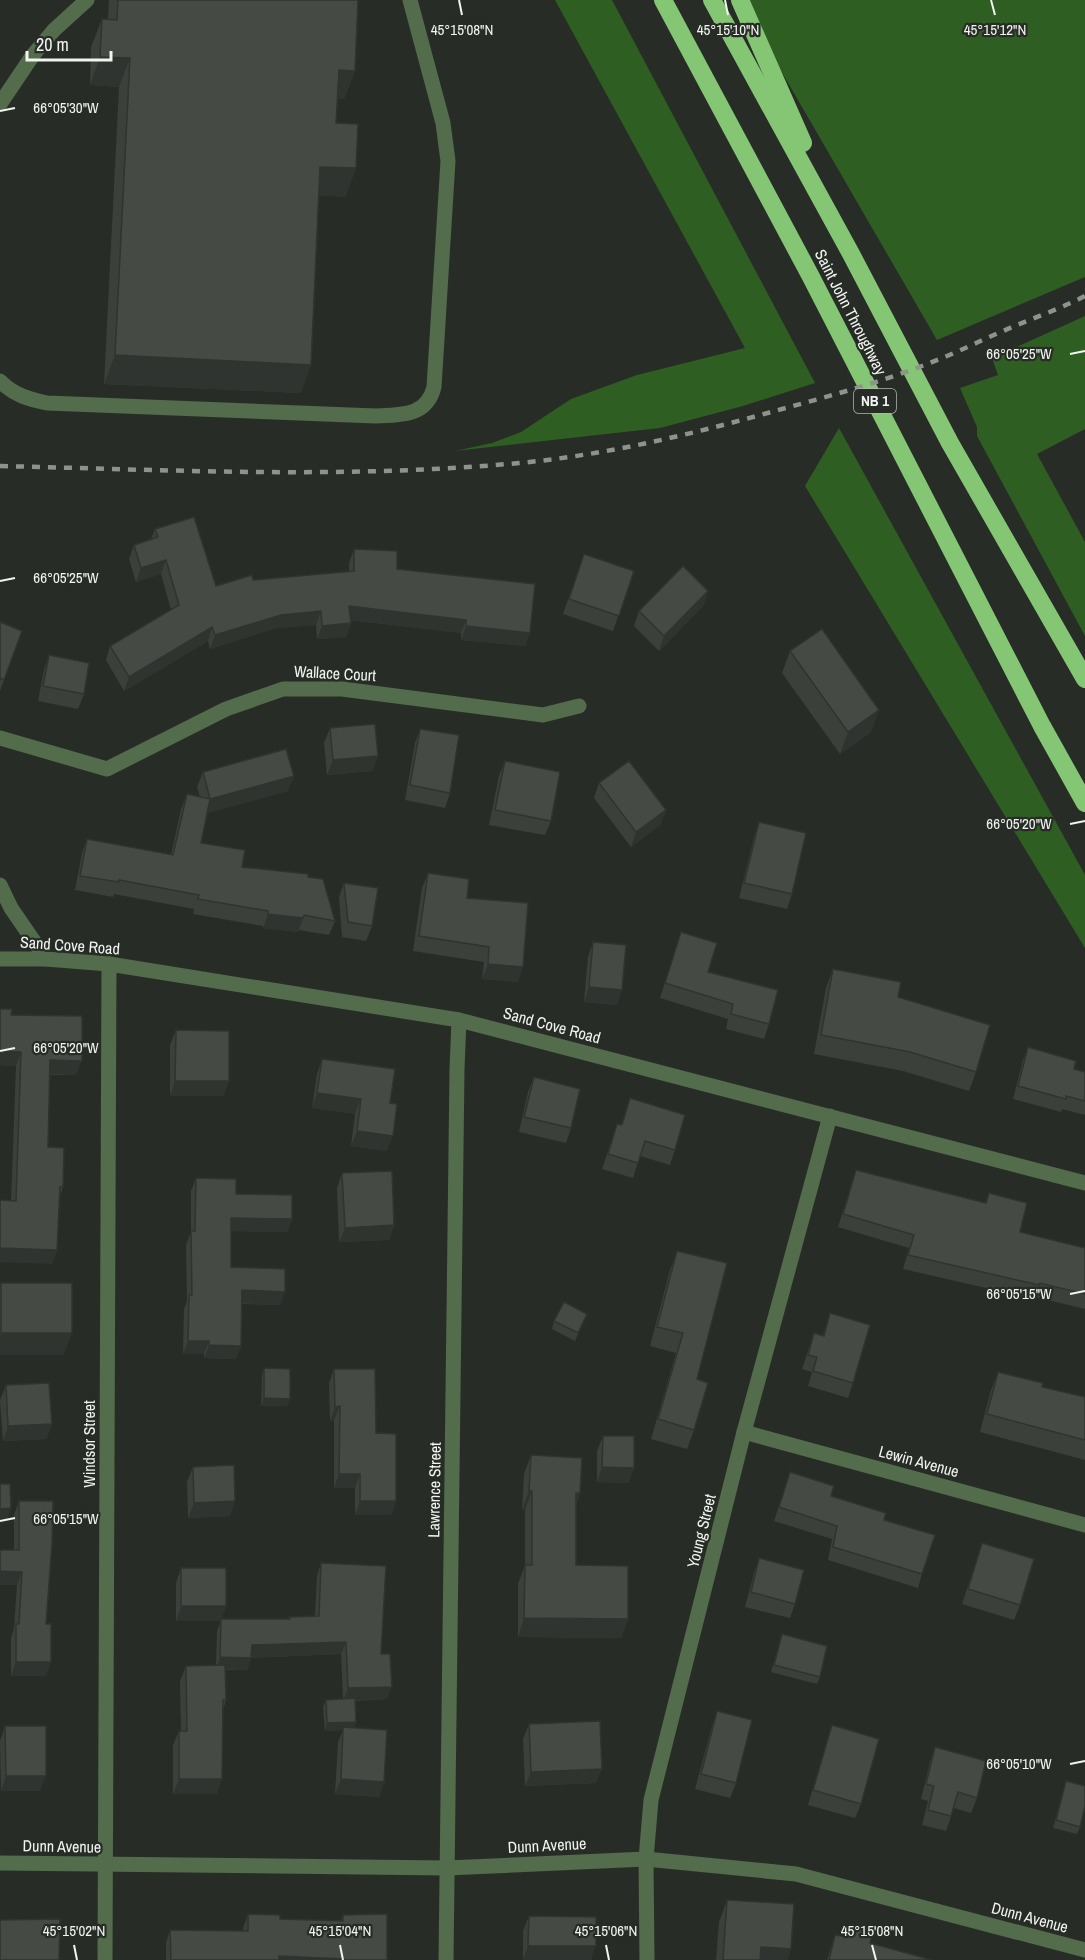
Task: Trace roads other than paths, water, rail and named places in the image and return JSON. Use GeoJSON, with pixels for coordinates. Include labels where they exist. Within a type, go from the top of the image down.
{"type":"FeatureCollection","features":[{"type":"Feature","properties":{"kind":"highway","name":"Saint John Throughway"},"geometry":{"type":"LineString","coordinates":[[663,0],[810,274],[1036,715],[1085,803]]}},
{"type":"Feature","properties":{"kind":"highway","name":"Saint John Throughway"},"geometry":{"type":"LineString","coordinates":[[712,0],[850,252],[950,443],[1085,679]]}},
{"type":"Feature","properties":{"kind":"highway"},"geometry":{"type":"LineString","coordinates":[[740,0],[850,252]]}},
{"type":"Feature","properties":{"kind":"street"},"geometry":{"type":"LineString","coordinates":[[0,104],[33,55],[54,30],[87,0]]}},
{"type":"Feature","properties":{"kind":"street"},"geometry":{"type":"LineString","coordinates":[[0,381],[10,391],[24,398],[47,403],[376,416],[408,413],[427,404],[434,387],[448,161],[443,123],[411,0]]}},
{"type":"Feature","properties":{"kind":"street","name":"Wallace Court"},"geometry":{"type":"LineString","coordinates":[[0,738],[107,769],[226,708],[283,689],[342,689],[543,715],[579,706]]}},
{"type":"Feature","properties":{"kind":"street"},"geometry":{"type":"LineString","coordinates":[[0,885],[11,908],[46,959]]}},
{"type":"Feature","properties":{"kind":"street","name":"Sand Cove Road"},"geometry":{"type":"LineString","coordinates":[[0,959],[46,959],[109,964],[459,1020],[1085,1184]]}},
{"type":"Feature","properties":{"kind":"street","name":"Windsor Street"},"geometry":{"type":"LineString","coordinates":[[105,1960],[109,964]]}},
{"type":"Feature","properties":{"kind":"street","name":"Lawrence Street"},"geometry":{"type":"LineString","coordinates":[[446,1960],[459,1020]]}},
{"type":"Feature","properties":{"kind":"street","name":"Young Street"},"geometry":{"type":"LineString","coordinates":[[647,1960],[646,1859],[651,1800],[744,1431],[830,1116]]}},
{"type":"Feature","properties":{"kind":"street","name":"Lewin Avenue"},"geometry":{"type":"LineString","coordinates":[[744,1431],[1085,1525]]}},
{"type":"Feature","properties":{"kind":"street","name":"Dunn Avenue"},"geometry":{"type":"LineString","coordinates":[[0,1863],[447,1868],[646,1859],[796,1874],[1085,1950]]}},
{"type":"Feature","properties":{"kind":"railway"},"geometry":{"type":"LineString","coordinates":[[0,466],[260,472],[390,471],[519,463],[583,455],[709,429],[882,380],[947,356],[1085,296]]}}]}
